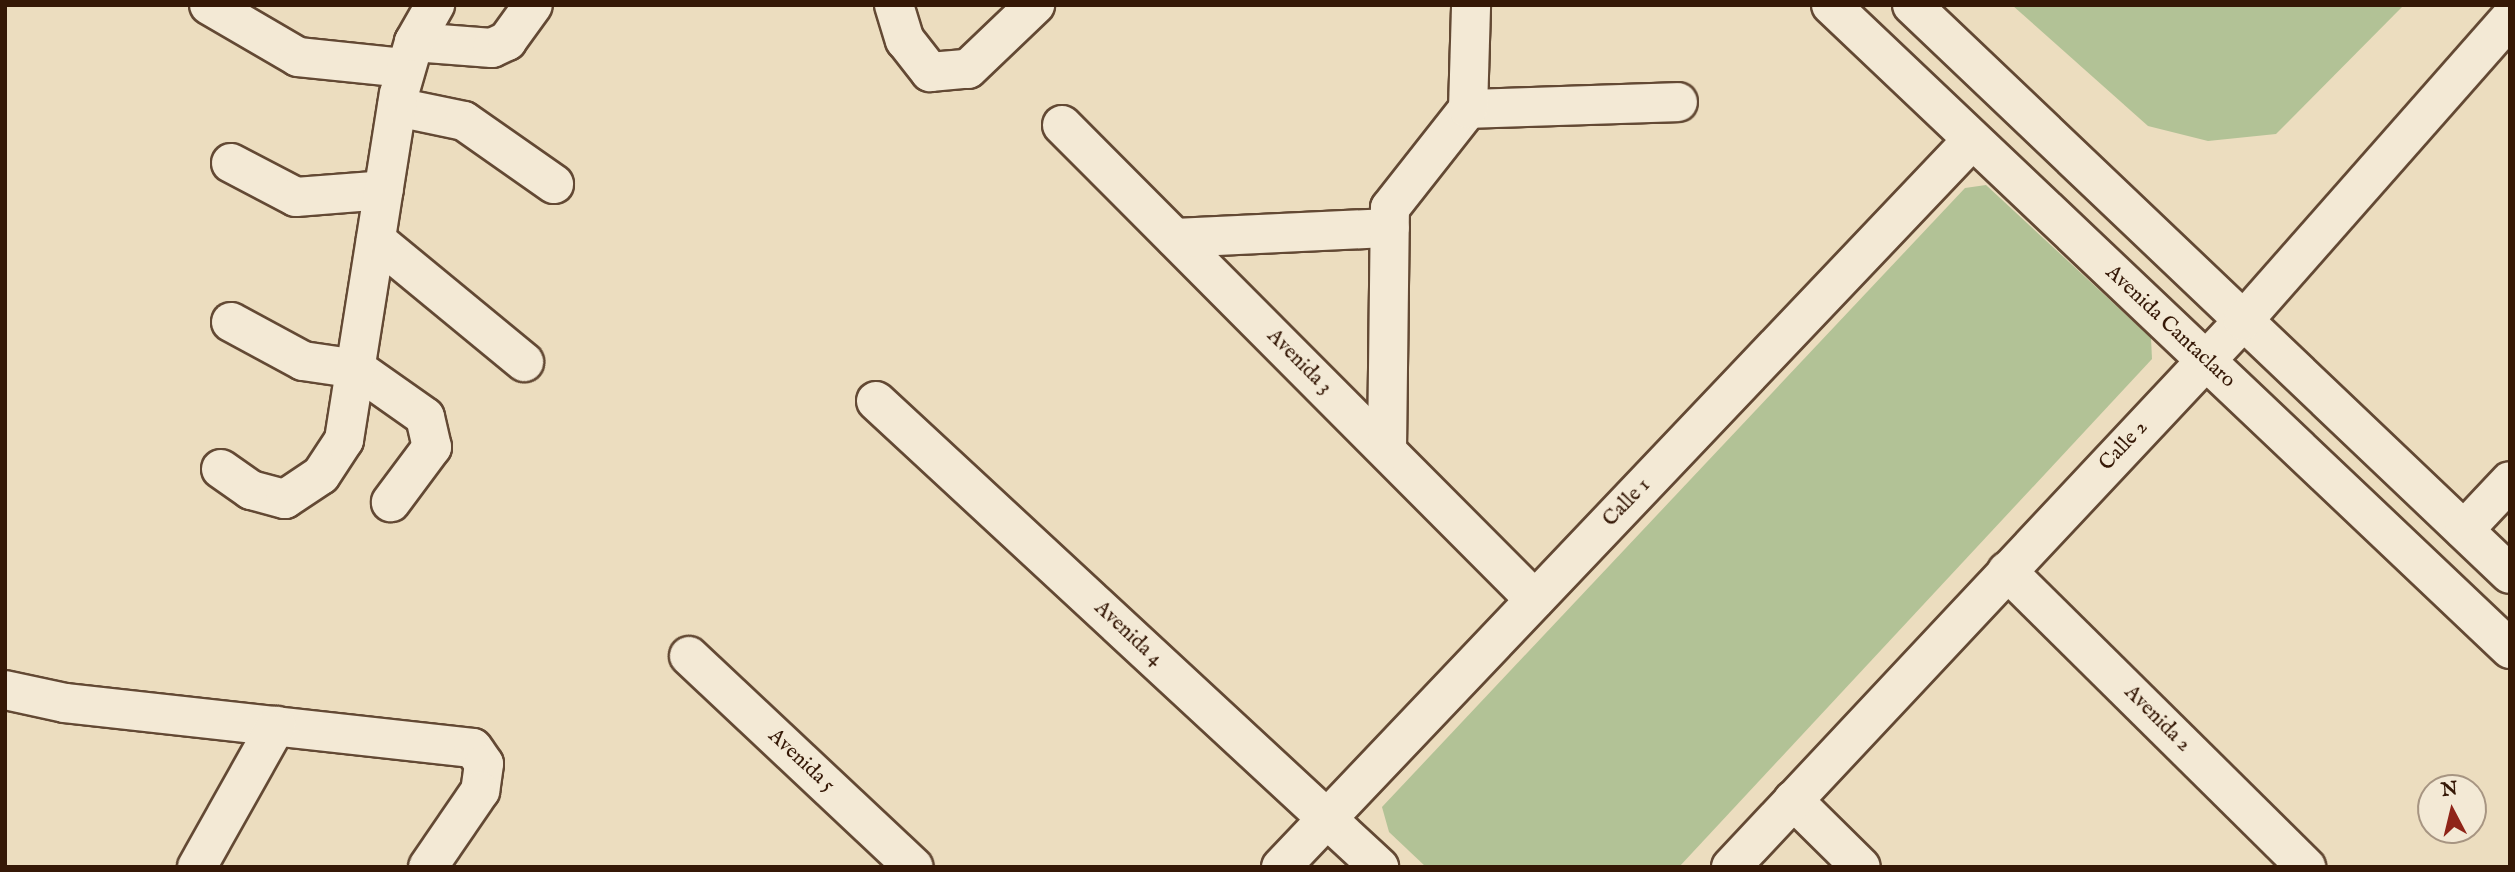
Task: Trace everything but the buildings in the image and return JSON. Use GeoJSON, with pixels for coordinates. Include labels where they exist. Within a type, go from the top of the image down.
{"type":"FeatureCollection","features":[{"type":"Feature","properties":{"kind":"street"},"geometry":{"type":"LineString","coordinates":[[209,5],[298,57],[410,55],[492,48],[507,41],[533,5]]}},
{"type":"Feature","properties":{"kind":"street"},"geometry":{"type":"LineString","coordinates":[[220,469],[270,498],[300,493],[344,440],[397,107],[410,55],[435,5]]}},
{"type":"Feature","properties":{"kind":"street"},"geometry":{"type":"LineString","coordinates":[[894,5],[905,40],[930,72],[968,69],[1035,5]]}},
{"type":"Feature","properties":{"kind":"street"},"geometry":{"type":"LineString","coordinates":[[1387,450],[1390,208],[1468,109],[1471,5]]}},
{"type":"Feature","properties":{"kind":"street","name":"Avenida Cantaclaro"},"geometry":{"type":"LineString","coordinates":[[1831,5],[2510,649]]}},
{"type":"Feature","properties":{"kind":"street"},"geometry":{"type":"LineString","coordinates":[[1912,5],[2510,574]]}},
{"type":"Feature","properties":{"kind":"street","name":"Calle 2"},"geometry":{"type":"LineString","coordinates":[[1731,867],[2243,321],[2510,18]]}},
{"type":"Feature","properties":{"kind":"street"},"geometry":{"type":"LineString","coordinates":[[1468,109],[1678,102]]}},
{"type":"Feature","properties":{"kind":"street"},"geometry":{"type":"LineString","coordinates":[[397,107],[464,121],[554,184]]}},
{"type":"Feature","properties":{"kind":"street","name":"Avenida 3"},"geometry":{"type":"LineString","coordinates":[[1062,125],[1535,600]]}},
{"type":"Feature","properties":{"kind":"street","name":"Calle 1"},"geometry":{"type":"LineString","coordinates":[[1281,867],[1972,140]]}},
{"type":"Feature","properties":{"kind":"street"},"geometry":{"type":"LineString","coordinates":[[231,163],[296,197],[384,190]]}},
{"type":"Feature","properties":{"kind":"street"},"geometry":{"type":"LineString","coordinates":[[1175,238],[1390,228]]}},
{"type":"Feature","properties":{"kind":"street"},"geometry":{"type":"LineString","coordinates":[[376,240],[524,362]]}},
{"type":"Feature","properties":{"kind":"street"},"geometry":{"type":"LineString","coordinates":[[231,322],[303,361],[357,369],[425,417],[433,435],[432,447],[391,502]]}},
{"type":"Feature","properties":{"kind":"street","name":"Avenida 4"},"geometry":{"type":"LineString","coordinates":[[876,401],[1380,867]]}},
{"type":"Feature","properties":{"kind":"street"},"geometry":{"type":"LineString","coordinates":[[2464,530],[2510,481]]}},
{"type":"Feature","properties":{"kind":"street","name":"Avenida 2"},"geometry":{"type":"LineString","coordinates":[[2007,571],[2306,867]]}},
{"type":"Feature","properties":{"kind":"street","name":"Avenida 5"},"geometry":{"type":"LineString","coordinates":[[688,656],[914,867]]}},
{"type":"Feature","properties":{"kind":"street"},"geometry":{"type":"LineString","coordinates":[[5,690],[276,726],[433,741],[478,752],[484,770],[480,792],[429,867]]}},
{"type":"Feature","properties":{"kind":"street"},"geometry":{"type":"LineString","coordinates":[[197,867],[276,726]]}},
{"type":"Feature","properties":{"kind":"street"},"geometry":{"type":"LineString","coordinates":[[1793,800],[1861,867]]}},
{"type":"Feature","properties":{"kind":"green space"},"geometry":{"type":"Polygon","coordinates":[[[2012,5],[2404,5],[2276,134],[2208,141],[2148,126],[2012,5]]]}},
{"type":"Feature","properties":{"kind":"green space"},"geometry":{"type":"Polygon","coordinates":[[[1986,185],[2151,338],[2152,359],[1679,867],[1426,867],[1389,832],[1382,807],[1965,188],[1986,185]]]}}]}
